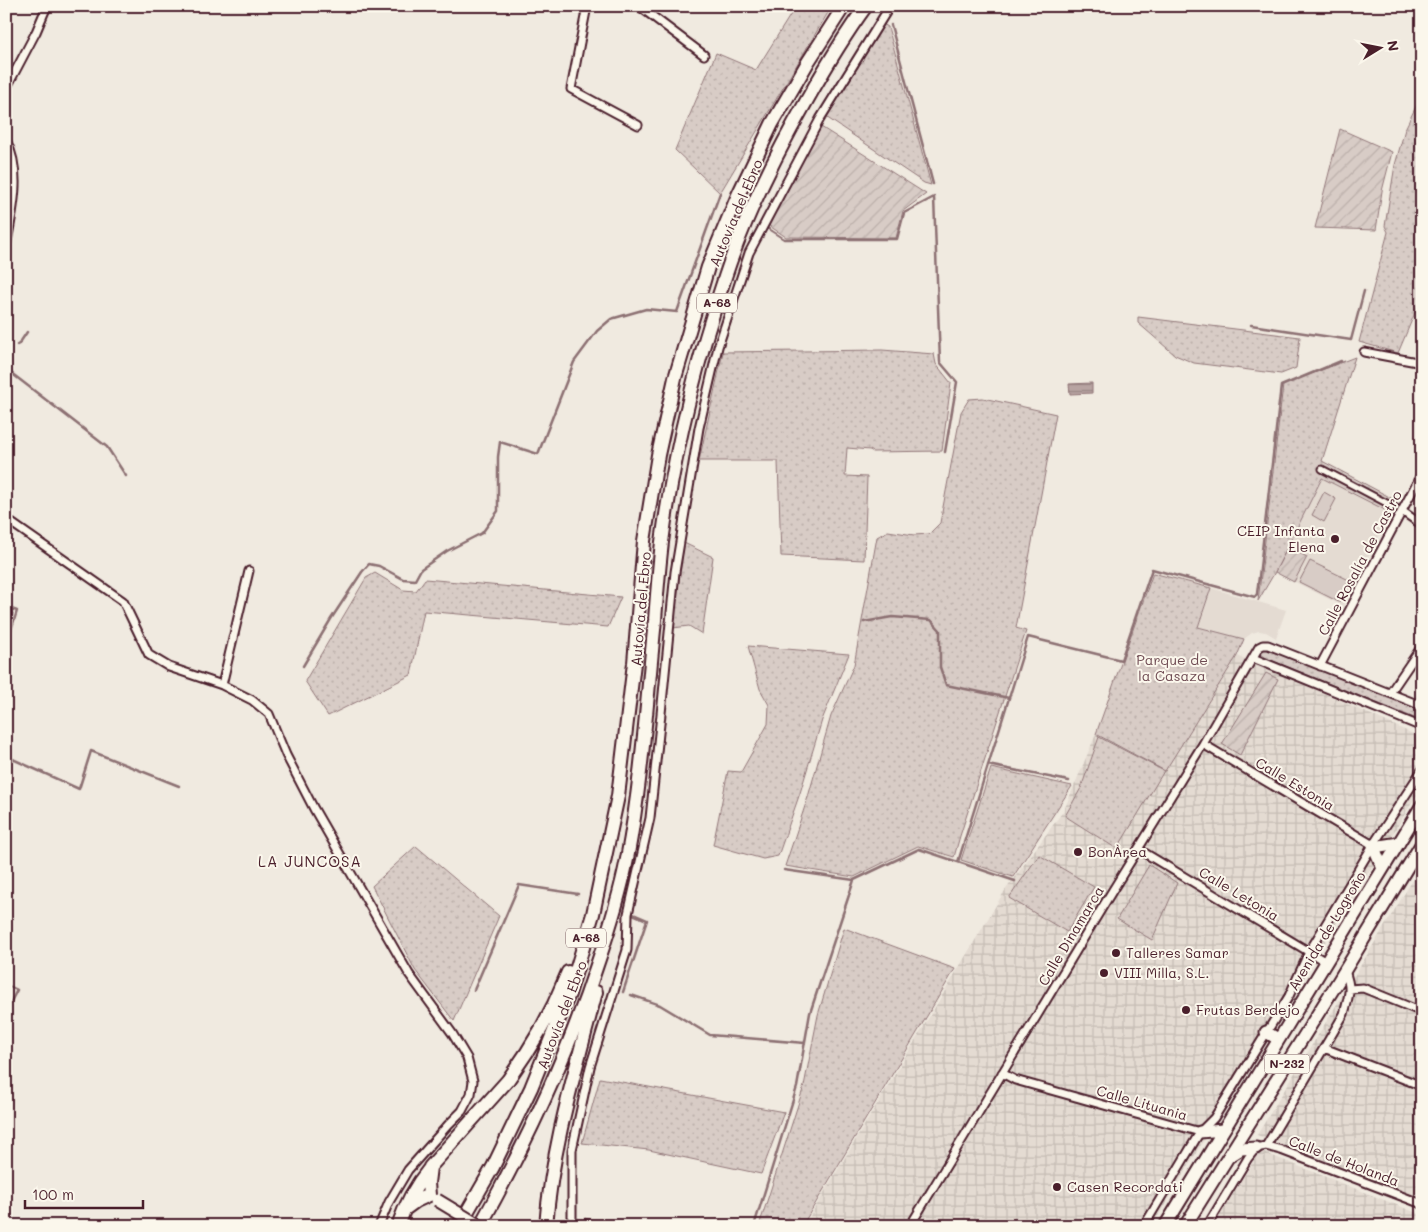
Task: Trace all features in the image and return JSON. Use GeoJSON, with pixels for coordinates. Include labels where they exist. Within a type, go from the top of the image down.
{"type":"FeatureCollection","features":[{"type":"Feature","properties":{"kind":"highway","name":"Autovía del Ebro"},"geometry":{"type":"LineString","coordinates":[[459,1226],[493,1167],[531,1088],[568,994],[597,898],[618,796],[634,663],[644,541],[658,455],[675,378],[708,267],[738,195],[772,124],[808,62],[844,6]]}},
{"type":"Feature","properties":{"kind":"highway","name":"Autovía del Ebro"},"geometry":{"type":"LineString","coordinates":[[480,1226],[506,1180],[553,1082],[585,1002],[611,922],[626,860],[636,798],[663,534],[675,460],[692,382],[726,274],[754,204],[786,138],[814,88],[866,6]]}},
{"type":"Feature","properties":{"kind":"highway","name":"Avenida de Logroño"},"geometry":{"type":"LineString","coordinates":[[1165,1226],[1422,805]]}},
{"type":"Feature","properties":{"kind":"highway"},"geometry":{"type":"LineString","coordinates":[[1373,845],[1380,846],[1399,843]]}},
{"type":"Feature","properties":{"kind":"highway","name":"N-232"},"geometry":{"type":"LineString","coordinates":[[1185,1226],[1422,843]]}},
{"type":"Feature","properties":{"kind":"highway"},"geometry":{"type":"LineString","coordinates":[[1373,845],[1383,869]]}},
{"type":"Feature","properties":{"kind":"highway"},"geometry":{"type":"LineString","coordinates":[[398,1226],[416,1187],[430,1167],[508,1080],[528,1052],[554,1004],[597,898]]}},
{"type":"Feature","properties":{"kind":"highway"},"geometry":{"type":"LineString","coordinates":[[546,1225],[555,1153],[562,1117],[611,938],[611,922]]}},
{"type":"Feature","properties":{"kind":"highway"},"geometry":{"type":"LineString","coordinates":[[1266,1032],[1278,1039]]}},
{"type":"Feature","properties":{"kind":"highway"},"geometry":{"type":"LineString","coordinates":[[1200,1132],[1223,1130]]}},
{"type":"Feature","properties":{"kind":"highway"},"geometry":{"type":"LineString","coordinates":[[1200,1132],[1214,1144]]}},
{"type":"Feature","properties":{"kind":"highway"},"geometry":{"type":"LineString","coordinates":[[1229,1157],[1241,1149],[1261,1147]]}},
{"type":"Feature","properties":{"kind":"highway"},"geometry":{"type":"LineString","coordinates":[[430,1167],[428,1183],[433,1198]]}},
{"type":"Feature","properties":{"kind":"highway"},"geometry":{"type":"LineString","coordinates":[[416,1187],[480,1226]]}},
{"type":"Feature","properties":{"kind":"highway"},"geometry":{"type":"LineString","coordinates":[[405,1209],[416,1201],[433,1198]]}},
{"type":"Feature","properties":{"kind":"street"},"geometry":{"type":"LineString","coordinates":[[6,92],[47,6]]}},
{"type":"Feature","properties":{"kind":"street"},"geometry":{"type":"LineString","coordinates":[[587,6],[571,89],[638,125]]}},
{"type":"Feature","properties":{"kind":"street"},"geometry":{"type":"LineString","coordinates":[[639,6],[704,55]]}},
{"type":"Feature","properties":{"kind":"street"},"geometry":{"type":"LineString","coordinates":[[572,1226],[572,1150],[590,1067],[627,950],[628,914],[650,818],[675,572],[699,428],[718,347],[748,253],[820,119],[890,6]]}},
{"type":"Feature","properties":{"kind":"street"},"geometry":{"type":"LineString","coordinates":[[6,140],[11,150],[15,171],[13,204],[6,247]]}},
{"type":"Feature","properties":{"kind":"street"},"geometry":{"type":"LineString","coordinates":[[1364,352],[1422,363]]}},
{"type":"Feature","properties":{"kind":"street"},"geometry":{"type":"LineString","coordinates":[[1322,469],[1399,509],[1422,525]]}},
{"type":"Feature","properties":{"kind":"street","name":"Calle Rosalía de Castro"},"geometry":{"type":"LineString","coordinates":[[1320,666],[1399,509],[1422,472]]}},
{"type":"Feature","properties":{"kind":"street"},"geometry":{"type":"LineString","coordinates":[[6,519],[123,601],[149,655],[169,667],[222,684],[252,700],[269,714],[286,755],[314,810],[409,974],[452,1033],[467,1058],[473,1081],[471,1094],[462,1111],[408,1170],[389,1202],[379,1226]]}},
{"type":"Feature","properties":{"kind":"street"},"geometry":{"type":"LineString","coordinates":[[222,684],[249,571]]}},
{"type":"Feature","properties":{"kind":"street"},"geometry":{"type":"LineString","coordinates":[[1422,706],[1264,644],[1259,647],[1253,658],[1422,727]]}},
{"type":"Feature","properties":{"kind":"street"},"geometry":{"type":"LineString","coordinates":[[1390,693],[1422,646]]}},
{"type":"Feature","properties":{"kind":"street","name":"Calle Dinamarca"},"geometry":{"type":"LineString","coordinates":[[910,1226],[1203,744],[1253,658]]}},
{"type":"Feature","properties":{"kind":"street","name":"Calle Estonia"},"geometry":{"type":"LineString","coordinates":[[1203,744],[1373,845]]}},
{"type":"Feature","properties":{"kind":"street"},"geometry":{"type":"LineString","coordinates":[[1200,1132],[1214,1118],[1289,996],[1309,952],[1373,845],[1422,770]]}},
{"type":"Feature","properties":{"kind":"street","name":"Calle Letonia"},"geometry":{"type":"LineString","coordinates":[[1138,849],[1326,962]]}},
{"type":"Feature","properties":{"kind":"street"},"geometry":{"type":"LineString","coordinates":[[1207,1226],[1248,1158],[1261,1147],[1344,1014],[1350,984],[1344,971]]}},
{"type":"Feature","properties":{"kind":"street"},"geometry":{"type":"LineString","coordinates":[[1349,988],[1363,988],[1422,1012]]}},
{"type":"Feature","properties":{"kind":"street"},"geometry":{"type":"LineString","coordinates":[[1324,1048],[1422,1086]]}},
{"type":"Feature","properties":{"kind":"street","name":"Calle Lituania"},"geometry":{"type":"LineString","coordinates":[[1002,1073],[1015,1080],[1200,1132],[1144,1226]]}},
{"type":"Feature","properties":{"kind":"street","name":"Calle de Holanda"},"geometry":{"type":"LineString","coordinates":[[1261,1147],[1282,1150],[1422,1204]]}},
{"type":"Feature","properties":{"kind":"street"},"geometry":{"type":"LineString","coordinates":[[402,1179],[416,1187]]}},
{"type":"Feature","properties":{"kind":"shaded area"},"geometry":{"type":"Polygon","coordinates":[[[1092,383],[1092,393],[1070,394],[1069,384],[1092,383]]]}},
{"type":"Feature","properties":{"kind":"shaded area","name":"CEIP Infanta Elena"},"geometry":{"type":"Polygon","coordinates":[[[1322,478],[1391,513],[1343,606],[1275,572],[1322,478]]]}},
{"type":"Feature","properties":{"kind":"shaded area"},"geometry":{"type":"Polygon","coordinates":[[[1211,588],[1286,610],[1276,638],[1266,632],[1259,631],[1252,633],[1244,639],[1198,627],[1211,588]]]}},
{"type":"Feature","properties":{"kind":"shaded area"},"geometry":{"type":"Polygon","coordinates":[[[1237,656],[1262,665],[1422,738],[1422,787],[1287,1003],[1152,1226],[804,1226],[1004,892],[1064,810],[1096,734],[1165,770],[1237,656]]]}},
{"type":"Feature","properties":{"kind":"shaded area"},"geometry":{"type":"Polygon","coordinates":[[[1422,865],[1422,1198],[1257,1135],[1422,865]]]}},
{"type":"Feature","properties":{"kind":"shaded area"},"geometry":{"type":"Polygon","coordinates":[[[1260,1151],[1422,1215],[1422,1226],[1213,1226],[1260,1151]]]}},
{"type":"Feature","properties":{"kind":"green space"},"geometry":{"type":"Polygon","coordinates":[[[796,6],[832,6],[720,193],[675,150],[716,53],[756,70],[796,6]]]}},
{"type":"Feature","properties":{"kind":"green space"},"geometry":{"type":"Polygon","coordinates":[[[883,24],[888,27],[931,185],[924,183],[826,117],[883,24]]]}},
{"type":"Feature","properties":{"kind":"green space"},"geometry":{"type":"Polygon","coordinates":[[[1422,94],[1422,296],[1398,353],[1359,342],[1388,232],[1385,226],[1395,165],[1405,129],[1422,94]]]}},
{"type":"Feature","properties":{"kind":"green space"},"geometry":{"type":"Polygon","coordinates":[[[821,127],[926,194],[903,211],[896,238],[786,237],[768,225],[821,127]]]}},
{"type":"Feature","properties":{"kind":"green space"},"geometry":{"type":"Polygon","coordinates":[[[1340,129],[1392,152],[1382,191],[1376,230],[1315,228],[1340,129]]]}},
{"type":"Feature","properties":{"kind":"green space"},"geometry":{"type":"Polygon","coordinates":[[[1138,317],[1300,337],[1296,368],[1281,374],[1194,363],[1175,355],[1138,323],[1138,317]]]}},
{"type":"Feature","properties":{"kind":"green space"},"geometry":{"type":"Polygon","coordinates":[[[882,350],[934,354],[936,364],[951,383],[942,451],[873,452],[870,450],[847,448],[845,476],[867,477],[864,560],[781,556],[778,461],[699,461],[723,352],[882,350]]]}},
{"type":"Feature","properties":{"kind":"green space"},"geometry":{"type":"Polygon","coordinates":[[[1355,357],[1322,461],[1397,501],[1391,513],[1322,478],[1275,572],[1258,601],[1283,385],[1355,357]]]}},
{"type":"Feature","properties":{"kind":"green space"},"geometry":{"type":"Polygon","coordinates":[[[983,398],[1056,414],[1016,628],[1026,631],[954,857],[918,846],[854,877],[785,866],[808,797],[831,716],[854,665],[877,537],[888,531],[914,535],[929,534],[940,523],[961,412],[969,399],[983,398]]]}},
{"type":"Feature","properties":{"kind":"green space"},"geometry":{"type":"Polygon","coordinates":[[[1324,492],[1336,499],[1324,522],[1312,515],[1324,492]]]}},
{"type":"Feature","properties":{"kind":"green space"},"geometry":{"type":"Polygon","coordinates":[[[684,543],[713,557],[702,634],[689,626],[673,628],[684,543]]]}},
{"type":"Feature","properties":{"kind":"green space"},"geometry":{"type":"Polygon","coordinates":[[[1288,547],[1307,557],[1294,582],[1275,572],[1288,547]]]}},
{"type":"Feature","properties":{"kind":"green space"},"geometry":{"type":"Polygon","coordinates":[[[1310,561],[1349,580],[1339,602],[1299,582],[1310,561]]]}},
{"type":"Feature","properties":{"kind":"green space"},"geometry":{"type":"Polygon","coordinates":[[[375,573],[403,590],[416,591],[425,579],[621,597],[608,627],[424,611],[411,675],[328,716],[305,681],[366,578],[375,573]]]}},
{"type":"Feature","properties":{"kind":"green space","name":"Parque de la Casaza"},"geometry":{"type":"Polygon","coordinates":[[[1153,573],[1211,588],[1198,627],[1244,639],[1237,656],[1165,771],[1096,734],[1153,573]]]}},
{"type":"Feature","properties":{"kind":"green space"},"geometry":{"type":"Polygon","coordinates":[[[6,610],[13,613],[6,637],[6,610]]]}},
{"type":"Feature","properties":{"kind":"green space"},"geometry":{"type":"Polygon","coordinates":[[[748,646],[849,654],[822,720],[800,793],[778,856],[763,859],[713,845],[728,771],[741,772],[768,724],[769,705],[760,689],[748,646]]]}},
{"type":"Feature","properties":{"kind":"green space"},"geometry":{"type":"Polygon","coordinates":[[[1264,649],[1422,710],[1422,721],[1268,659],[1262,655],[1261,652],[1264,649]]]}},
{"type":"Feature","properties":{"kind":"green space"},"geometry":{"type":"Polygon","coordinates":[[[1266,673],[1278,679],[1240,755],[1222,744],[1266,673]]]}},
{"type":"Feature","properties":{"kind":"green space"},"geometry":{"type":"Polygon","coordinates":[[[1099,737],[1164,771],[1117,849],[1065,816],[1081,788],[1099,737]]]}},
{"type":"Feature","properties":{"kind":"green space"},"geometry":{"type":"Polygon","coordinates":[[[991,768],[1072,786],[1013,877],[961,860],[991,768]]]}},
{"type":"Feature","properties":{"kind":"green space"},"geometry":{"type":"Polygon","coordinates":[[[416,846],[499,916],[454,1021],[415,970],[372,886],[416,846]]]}},
{"type":"Feature","properties":{"kind":"green space"},"geometry":{"type":"Polygon","coordinates":[[[1039,855],[1094,887],[1067,932],[1009,898],[1039,855]]]}},
{"type":"Feature","properties":{"kind":"green space"},"geometry":{"type":"Polygon","coordinates":[[[1149,865],[1177,883],[1152,940],[1117,919],[1149,865]]]}},
{"type":"Feature","properties":{"kind":"green space"},"geometry":{"type":"Polygon","coordinates":[[[844,928],[955,969],[802,1226],[759,1226],[804,1086],[818,1015],[844,928]]]}},
{"type":"Feature","properties":{"kind":"green space"},"geometry":{"type":"Polygon","coordinates":[[[600,1078],[784,1112],[761,1174],[649,1150],[582,1143],[600,1078]]]}},
{"type":"Feature","properties":{"kind":"waterway"},"geometry":{"type":"LineString","coordinates":[[891,25],[933,184]]}},
{"type":"Feature","properties":{"kind":"waterway"},"geometry":{"type":"LineString","coordinates":[[303,666],[331,619],[369,564],[379,566],[403,579],[415,580],[421,569],[447,551],[482,533],[498,511],[498,457],[500,442],[538,454],[574,362],[597,331],[611,319],[646,309],[677,312],[720,193]]}},
{"type":"Feature","properties":{"kind":"waterway"},"geometry":{"type":"LineString","coordinates":[[767,228],[784,239],[897,239],[904,213],[934,197],[940,362],[957,382],[945,452]]}},
{"type":"Feature","properties":{"kind":"waterway"},"geometry":{"type":"LineString","coordinates":[[1251,325],[1351,340],[1364,291]]}},
{"type":"Feature","properties":{"kind":"waterway"},"geometry":{"type":"LineString","coordinates":[[17,345],[27,332]]}},
{"type":"Feature","properties":{"kind":"waterway"},"geometry":{"type":"LineString","coordinates":[[958,862],[1028,637],[1121,660],[1152,569],[1255,597],[1257,594],[1281,386],[1341,361]]}},
{"type":"Feature","properties":{"kind":"waterway"},"geometry":{"type":"LineString","coordinates":[[6,369],[107,447],[126,476]]}},
{"type":"Feature","properties":{"kind":"waterway"},"geometry":{"type":"LineString","coordinates":[[6,607],[17,611],[6,646]]}},
{"type":"Feature","properties":{"kind":"waterway"},"geometry":{"type":"LineString","coordinates":[[864,622],[892,617],[931,620],[940,630],[940,667],[946,685],[1009,698]]}},
{"type":"Feature","properties":{"kind":"waterway"},"geometry":{"type":"LineString","coordinates":[[6,756],[79,789],[91,751],[179,786]]}},
{"type":"Feature","properties":{"kind":"waterway"},"geometry":{"type":"LineString","coordinates":[[988,765],[1069,781]]}},
{"type":"Feature","properties":{"kind":"waterway"},"geometry":{"type":"LineString","coordinates":[[754,1226],[797,1087],[810,1013],[854,880],[919,849],[1015,881]]}},
{"type":"Feature","properties":{"kind":"waterway"},"geometry":{"type":"LineString","coordinates":[[784,870],[854,880]]}},
{"type":"Feature","properties":{"kind":"waterway"},"geometry":{"type":"LineString","coordinates":[[474,990],[519,885],[578,894]]}},
{"type":"Feature","properties":{"kind":"waterway"},"geometry":{"type":"LineString","coordinates":[[623,992],[647,920],[633,914]]}},
{"type":"Feature","properties":{"kind":"waterway"},"geometry":{"type":"LineString","coordinates":[[6,985],[17,990],[6,1011]]}},
{"type":"Feature","properties":{"kind":"waterway"},"geometry":{"type":"LineString","coordinates":[[631,995],[660,1005],[710,1035],[805,1043]]}},
{"type":"Feature","properties":{"kind":"waterway"},"geometry":{"type":"LineString","coordinates":[[585,1219],[624,1226]]}},
{"type":"Feature","properties":{"kind":"place","name":"CEIP Infanta Elena"},"geometry":{"type":"Point","coordinates":[1335,539]}},
{"type":"Feature","properties":{"kind":"place","name":"BonÀrea"},"geometry":{"type":"Point","coordinates":[1078,852]}},
{"type":"Feature","properties":{"kind":"place","name":"Talleres Samar"},"geometry":{"type":"Point","coordinates":[1116,953]}},
{"type":"Feature","properties":{"kind":"place","name":"VIII Milla, S.L."},"geometry":{"type":"Point","coordinates":[1104,973]}},
{"type":"Feature","properties":{"kind":"place","name":"Frutas Berdejo"},"geometry":{"type":"Point","coordinates":[1186,1010]}},
{"type":"Feature","properties":{"kind":"place","name":"Casen Recordati"},"geometry":{"type":"Point","coordinates":[1057,1187]}},
{"type":"Feature","properties":{"kind":"district","name":"LA JUNCOSA"},"geometry":{"type":"Point","coordinates":[310,862]}}]}
